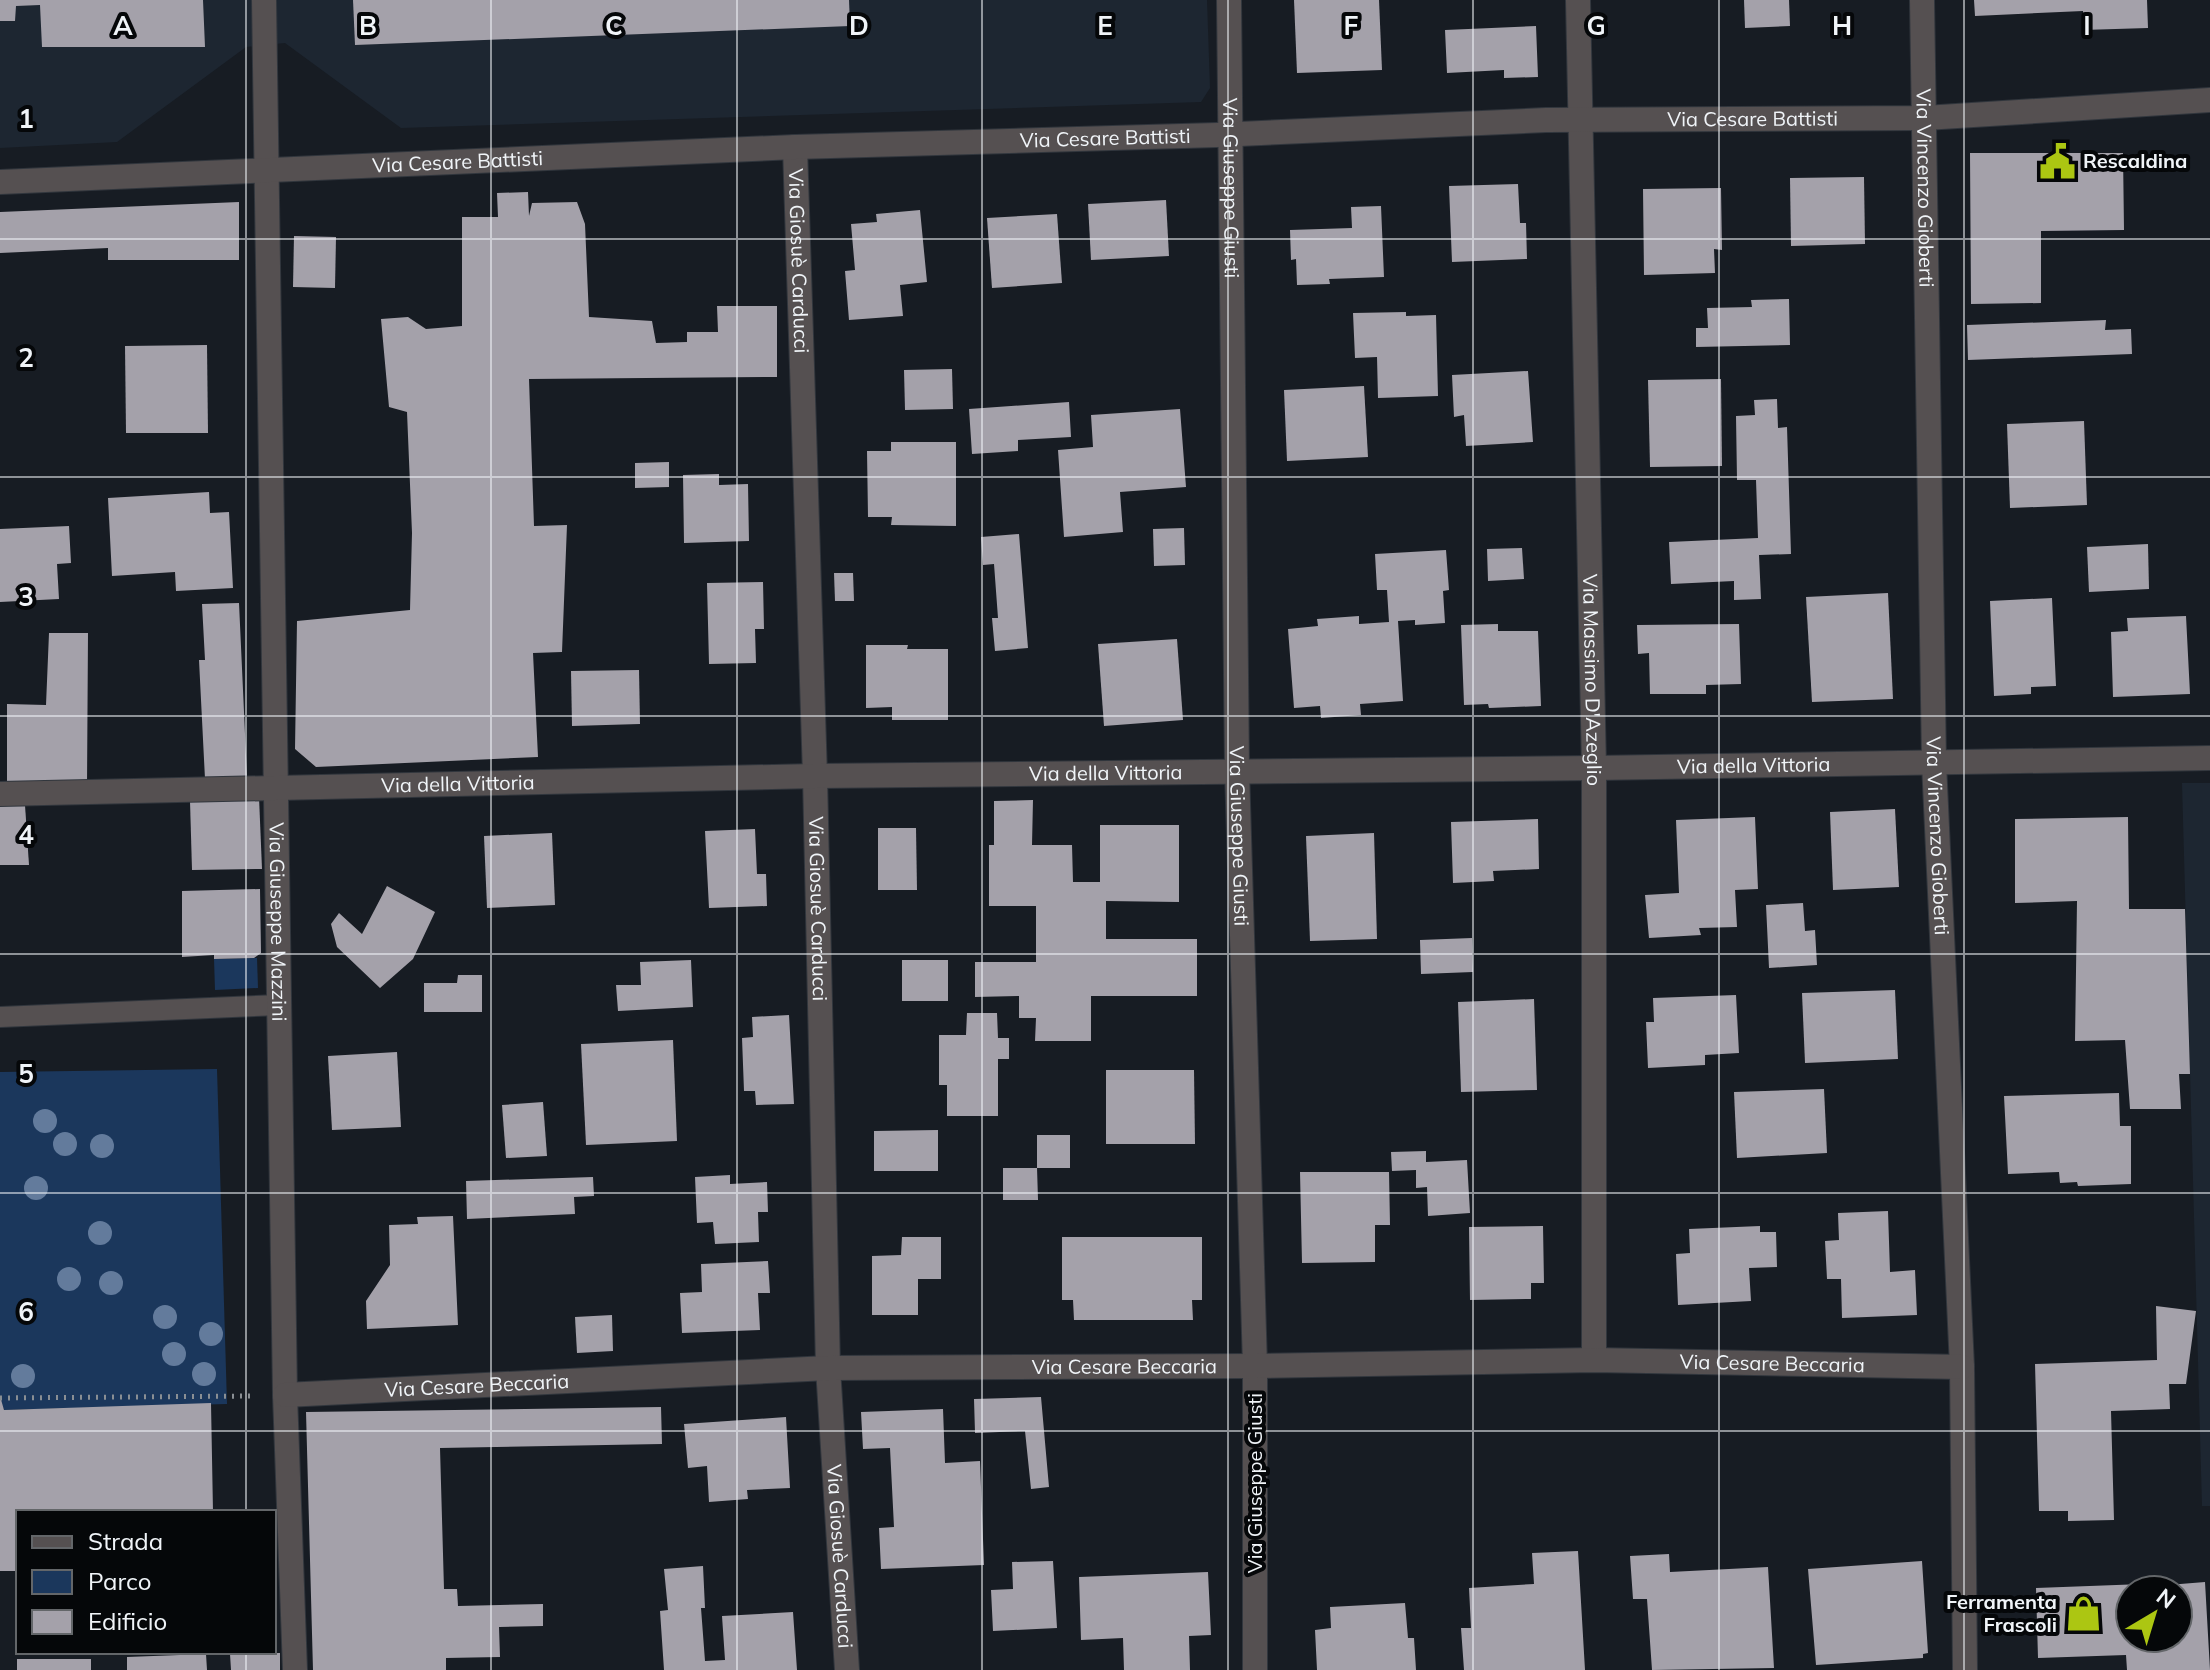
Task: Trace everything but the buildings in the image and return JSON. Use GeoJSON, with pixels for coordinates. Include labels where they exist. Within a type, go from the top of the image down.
{"type":"FeatureCollection","features":[{"type":"Feature","properties":{"kind":"street","name":"Via Giuseppe Mazzini"},"geometry":{"type":"LineString","coordinates":[[264,0],[285,1395],[295,1670]]}},
{"type":"Feature","properties":{"kind":"street","name":"Via Giuseppe Giusti"},"geometry":{"type":"LineString","coordinates":[[1229,0],[1237,770],[1255,1366],[1255,1670]]}},
{"type":"Feature","properties":{"kind":"street","name":"Via Massimo D'Azeglio"},"geometry":{"type":"LineString","coordinates":[[1578,0],[1594,768],[1594,1360]]}},
{"type":"Feature","properties":{"kind":"street","name":"Via Vincenzo Gioberti"},"geometry":{"type":"LineString","coordinates":[[1922,0],[1934,763],[1962,1367],[1965,1670]]}},
{"type":"Feature","properties":{"kind":"street","name":"Via Cesare Battisti"},"geometry":{"type":"LineString","coordinates":[[0,182],[795,147],[1232,134],[1582,119],[1925,118],[2210,100]]}},
{"type":"Feature","properties":{"kind":"street","name":"Via Giosuè Carducci"},"geometry":{"type":"LineString","coordinates":[[795,147],[815,776],[828,1368],[847,1670]]}},
{"type":"Feature","properties":{"kind":"street","name":"Via della Vittoria"},"geometry":{"type":"LineString","coordinates":[[0,794],[815,776],[2210,758]]}},
{"type":"Feature","properties":{"kind":"street","name":"Via Cesare Beccaria"},"geometry":{"type":"LineString","coordinates":[[285,1395],[828,1368],[1255,1366],[1594,1360],[1962,1367]]}},
{"type":"Feature","properties":{"kind":"lane"},"geometry":{"type":"LineString","coordinates":[[0,1017],[279,1005]]}},
{"type":"Feature","properties":{"kind":"path"},"geometry":{"type":"LineString","coordinates":[[0,1398],[285,1395]]}},
{"type":"Feature","properties":{"kind":"shaded area"},"geometry":{"type":"Polygon","coordinates":[[[0,0],[1207,0],[1210,88],[1201,102],[401,128],[285,43],[246,47],[117,142],[0,148],[0,0]]]}},
{"type":"Feature","properties":{"kind":"shaded area"},"geometry":{"type":"Polygon","coordinates":[[[2182,783],[2210,783],[2210,1506],[2202,1506],[2182,783]]]}},
{"type":"Feature","properties":{"kind":"green space"},"geometry":{"type":"Polygon","coordinates":[[[257,958],[258,988],[215,990],[214,959],[257,958]]]}},
{"type":"Feature","properties":{"kind":"green space"},"geometry":{"type":"Polygon","coordinates":[[[217,1069],[227,1404],[4,1410],[0,1400],[0,1072],[217,1069]]]}},
{"type":"Feature","properties":{"kind":"place","name":"Rescaldina"},"geometry":{"type":"Point","coordinates":[2057,161]}},
{"type":"Feature","properties":{"kind":"place","name":"Ferramenta Frascoli"},"geometry":{"type":"Point","coordinates":[2083,1614]}}]}
